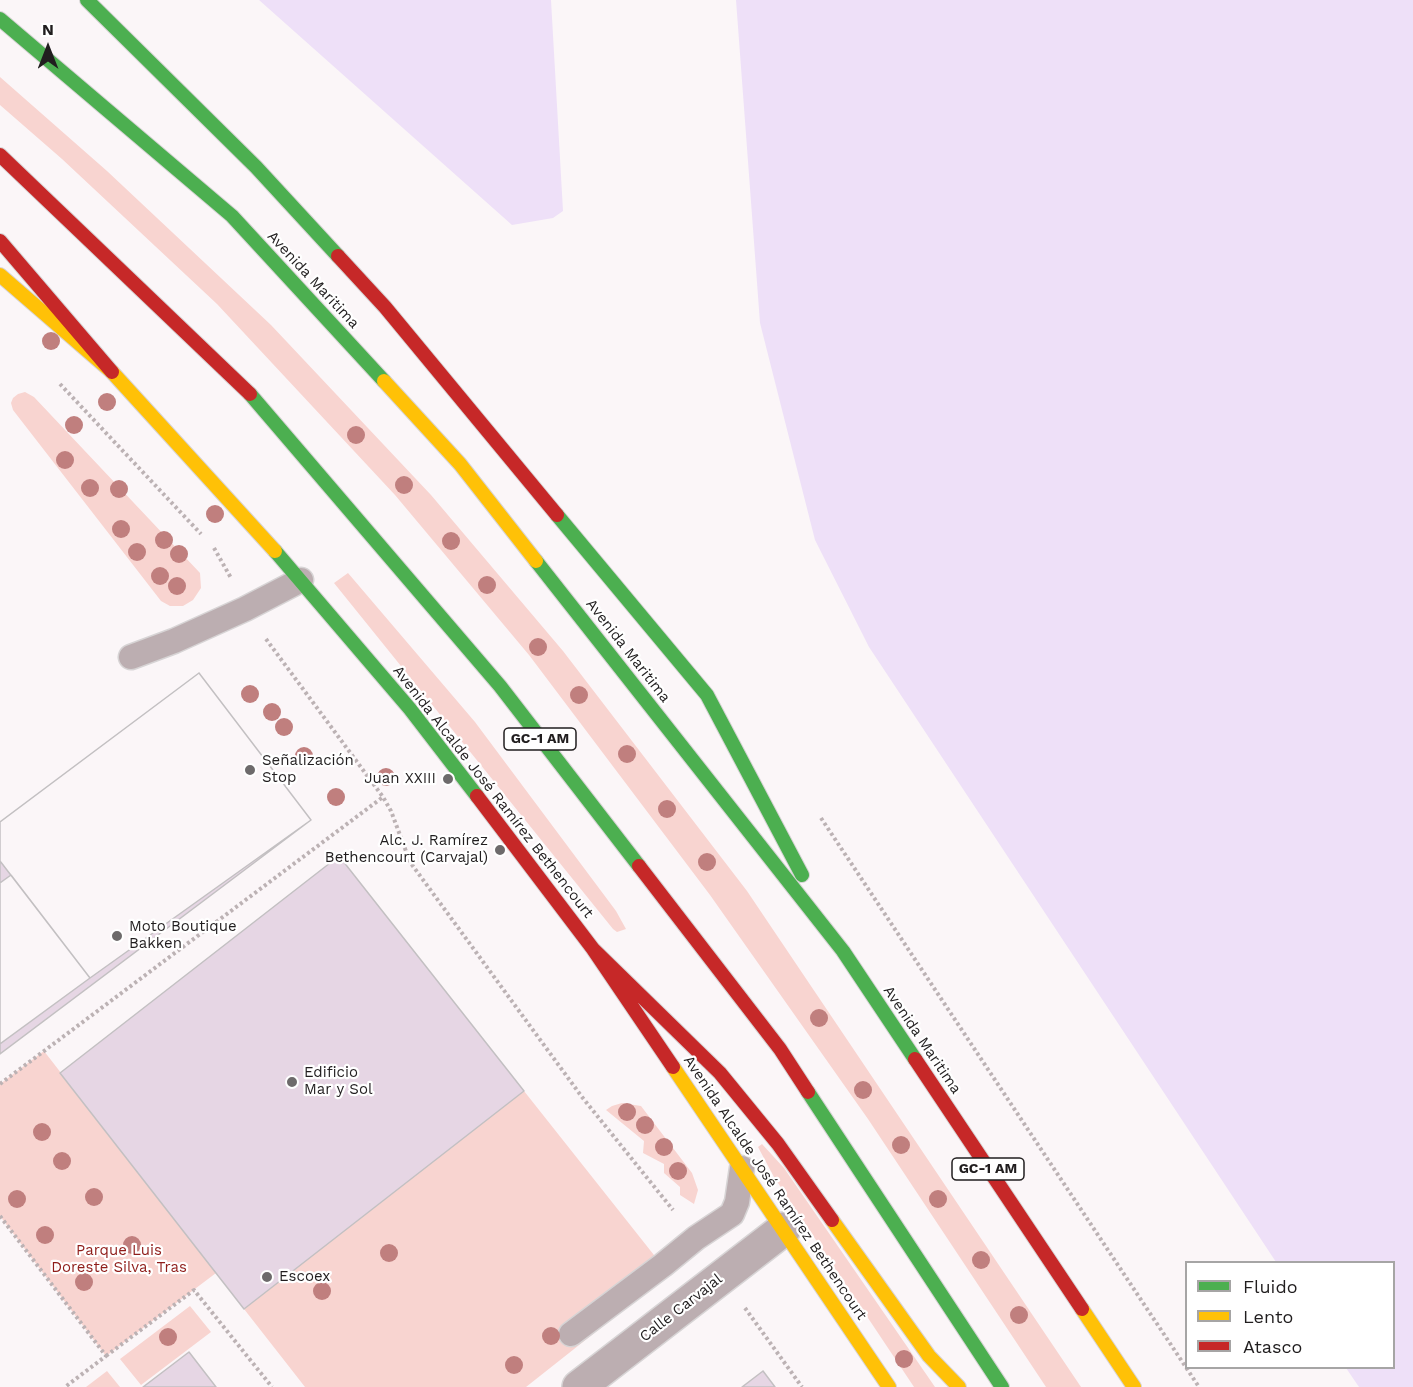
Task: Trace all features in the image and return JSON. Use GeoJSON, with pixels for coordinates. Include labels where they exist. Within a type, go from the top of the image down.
{"type":"FeatureCollection","features":[{"type":"Feature","properties":{"kind":"main road"},"geometry":{"type":"LineString","coordinates":[[87,0],[256,167],[385,307],[707,695],[843,951]]}},
{"type":"Feature","properties":{"kind":"main road","name":"Avenida Maritima"},"geometry":{"type":"LineString","coordinates":[[0,19],[232,216],[452,456],[843,951],[1134,1387]]}},
{"type":"Feature","properties":{"kind":"main road","name":"GC-1 AM"},"geometry":{"type":"LineString","coordinates":[[0,155],[252,396],[500,686],[780,1049],[1002,1387]]}},
{"type":"Feature","properties":{"kind":"main road"},"geometry":{"type":"LineString","coordinates":[[0,241],[112,372]]}},
{"type":"Feature","properties":{"kind":"main road","name":"Avenida Alcalde José Ramírez Bethencourt"},"geometry":{"type":"LineString","coordinates":[[0,275],[112,372],[301,580],[410,709],[593,949],[889,1387]]}},
{"type":"Feature","properties":{"kind":"main road"},"geometry":{"type":"LineString","coordinates":[[593,949],[720,1074],[778,1144],[928,1356],[959,1387]]}},
{"type":"Feature","properties":{"kind":"street","name":"Calle Carvajal"},"geometry":{"type":"LineString","coordinates":[[579,1387],[784,1230]]}},
{"type":"Feature","properties":{"kind":"lane"},"geometry":{"type":"LineString","coordinates":[[131,657],[174,641],[245,609],[301,580]]}},
{"type":"Feature","properties":{"kind":"lane"},"geometry":{"type":"LineString","coordinates":[[571,1334],[696,1238],[732,1214],[737,1202],[742,1168]]}},
{"type":"Feature","properties":{"kind":"path"},"geometry":{"type":"LineString","coordinates":[[56,380],[216,550],[230,574],[245,609],[383,797],[391,811],[410,862],[582,1097],[696,1238]]}},
{"type":"Feature","properties":{"kind":"path"},"geometry":{"type":"LineString","coordinates":[[0,1084],[383,797]]}},
{"type":"Feature","properties":{"kind":"path"},"geometry":{"type":"LineString","coordinates":[[0,1216],[106,1356]]}},
{"type":"Feature","properties":{"kind":"path"},"geometry":{"type":"LineString","coordinates":[[722,1276],[802,1387]]}},
{"type":"Feature","properties":{"kind":"path"},"geometry":{"type":"LineString","coordinates":[[65,1387],[194,1290],[272,1387]]}},
{"type":"Feature","properties":{"kind":"green space"},"geometry":{"type":"Polygon","coordinates":[[[0,77],[107,171],[271,325],[431,495],[563,651],[747,891],[1081,1387],[1046,1387],[868,1119],[710,895],[529,655],[395,495],[217,304],[62,159],[0,105],[0,77]]]}},
{"type":"Feature","properties":{"kind":"green space"},"geometry":{"type":"Polygon","coordinates":[[[25,392],[34,397],[200,573],[201,588],[193,600],[183,606],[170,606],[161,601],[13,410],[11,403],[13,398],[25,392]]]}},
{"type":"Feature","properties":{"kind":"green space"},"geometry":{"type":"Polygon","coordinates":[[[348,573],[475,722],[616,911],[626,929],[617,932],[613,929],[334,583],[348,573]]]}},
{"type":"Feature","properties":{"kind":"green space","name":"Parque Luis Doreste Silva, Tras"},"geometry":{"type":"Polygon","coordinates":[[[44,1051],[216,1273],[106,1356],[0,1216],[0,1084],[44,1051]]]}},
{"type":"Feature","properties":{"kind":"green space"},"geometry":{"type":"Polygon","coordinates":[[[524,1091],[669,1274],[526,1387],[305,1387],[244,1309],[524,1091]]]}},
{"type":"Feature","properties":{"kind":"green space"},"geometry":{"type":"Polygon","coordinates":[[[622,1103],[641,1106],[692,1173],[698,1190],[694,1204],[680,1195],[680,1187],[664,1173],[664,1164],[643,1153],[644,1141],[606,1110],[622,1103]]]}},
{"type":"Feature","properties":{"kind":"green space"},"geometry":{"type":"Polygon","coordinates":[[[762,1144],[784,1168],[935,1387],[914,1387],[774,1177],[758,1147],[762,1144]]]}},
{"type":"Feature","properties":{"kind":"green space"},"geometry":{"type":"Polygon","coordinates":[[[190,1306],[211,1332],[141,1385],[120,1359],[190,1306]]]}},
{"type":"Feature","properties":{"kind":"green space"},"geometry":{"type":"Polygon","coordinates":[[[107,1371],[120,1387],[86,1387],[107,1371]]]}},
{"type":"Feature","properties":{"kind":"shaded area"},"geometry":{"type":"Polygon","coordinates":[[[259,0],[551,0],[563,211],[553,218],[512,225],[259,0]]]}},
{"type":"Feature","properties":{"kind":"shaded area"},"geometry":{"type":"Polygon","coordinates":[[[736,0],[1413,0],[1413,1387],[1359,1387],[1347,1369],[1395,1369],[1395,1261],[1275,1261],[869,647],[815,540],[760,323],[736,0]]]}},
{"type":"Feature","properties":{"kind":"building"},"geometry":{"type":"Polygon","coordinates":[[[199,673],[311,820],[0,1054],[0,822],[199,673]]]}},
{"type":"Feature","properties":{"kind":"building"},"geometry":{"type":"Polygon","coordinates":[[[199,673],[311,820],[90,978],[0,861],[0,822],[199,673]]]}},
{"type":"Feature","properties":{"kind":"building","name":"Edificio Mar y Sol"},"geometry":{"type":"Polygon","coordinates":[[[339,856],[524,1091],[244,1309],[60,1073],[339,856]]]}},
{"type":"Feature","properties":{"kind":"building"},"geometry":{"type":"Polygon","coordinates":[[[11,875],[90,978],[0,1044],[0,883],[11,875]]]}},
{"type":"Feature","properties":{"kind":"building"},"geometry":{"type":"Polygon","coordinates":[[[189,1352],[216,1387],[143,1387],[189,1352]]]}},
{"type":"Feature","properties":{"kind":"building"},"geometry":{"type":"Polygon","coordinates":[[[763,1371],[775,1387],[742,1387],[763,1371]]]}},
{"type":"Feature","properties":{"kind":"traffic: fast"},"geometry":{"type":"LineString","coordinates":[[87,0],[256,167],[338,256]]}},
{"type":"Feature","properties":{"kind":"traffic: fast"},"geometry":{"type":"LineString","coordinates":[[0,19],[232,216],[384,381]]}},
{"type":"Feature","properties":{"kind":"traffic: fast"},"geometry":{"type":"LineString","coordinates":[[250,394],[500,686],[639,866]]}},
{"type":"Feature","properties":{"kind":"traffic: fast"},"geometry":{"type":"LineString","coordinates":[[557,515],[707,695],[802,875]]}},
{"type":"Feature","properties":{"kind":"traffic: fast"},"geometry":{"type":"LineString","coordinates":[[275,551],[410,709],[477,796]]}},
{"type":"Feature","properties":{"kind":"traffic: fast"},"geometry":{"type":"LineString","coordinates":[[536,561],[843,951],[915,1059]]}},
{"type":"Feature","properties":{"kind":"traffic: fast"},"geometry":{"type":"LineString","coordinates":[[808,1092],[1002,1387]]}},
{"type":"Feature","properties":{"kind":"traffic: slow"},"geometry":{"type":"LineString","coordinates":[[0,275],[112,372],[275,551]]}},
{"type":"Feature","properties":{"kind":"traffic: slow"},"geometry":{"type":"LineString","coordinates":[[384,381],[460,464],[536,561]]}},
{"type":"Feature","properties":{"kind":"traffic: slow"},"geometry":{"type":"LineString","coordinates":[[673,1067],[889,1387]]}},
{"type":"Feature","properties":{"kind":"traffic: slow"},"geometry":{"type":"LineString","coordinates":[[832,1220],[929,1356],[959,1387]]}},
{"type":"Feature","properties":{"kind":"traffic: slow"},"geometry":{"type":"LineString","coordinates":[[1082,1309],[1134,1387]]}},
{"type":"Feature","properties":{"kind":"traffic: jam"},"geometry":{"type":"LineString","coordinates":[[0,155],[250,394]]}},
{"type":"Feature","properties":{"kind":"traffic: jam"},"geometry":{"type":"LineString","coordinates":[[0,241],[112,372]]}},
{"type":"Feature","properties":{"kind":"traffic: jam"},"geometry":{"type":"LineString","coordinates":[[338,256],[385,307],[557,515]]}},
{"type":"Feature","properties":{"kind":"traffic: jam"},"geometry":{"type":"LineString","coordinates":[[477,796],[593,949],[673,1067]]}},
{"type":"Feature","properties":{"kind":"traffic: jam"},"geometry":{"type":"LineString","coordinates":[[639,866],[780,1049],[808,1092]]}},
{"type":"Feature","properties":{"kind":"traffic: jam"},"geometry":{"type":"LineString","coordinates":[[593,949],[720,1073],[778,1144],[832,1220]]}},
{"type":"Feature","properties":{"kind":"traffic: jam"},"geometry":{"type":"LineString","coordinates":[[915,1059],[1082,1309]]}},
{"type":"Feature","properties":{"kind":"place","name":"Señalización Stop"},"geometry":{"type":"Point","coordinates":[250,770]}},
{"type":"Feature","properties":{"kind":"place","name":"Juan XXIII"},"geometry":{"type":"Point","coordinates":[448,779]}},
{"type":"Feature","properties":{"kind":"place","name":"Alc. J. Ramírez Bethencourt (Carvajal)"},"geometry":{"type":"Point","coordinates":[500,850]}},
{"type":"Feature","properties":{"kind":"place","name":"Moto Boutique Bakken"},"geometry":{"type":"Point","coordinates":[117,936]}},
{"type":"Feature","properties":{"kind":"place","name":"Edificio Mar y Sol"},"geometry":{"type":"Point","coordinates":[292,1082]}},
{"type":"Feature","properties":{"kind":"place","name":"Escoex"},"geometry":{"type":"Point","coordinates":[267,1277]}}]}
